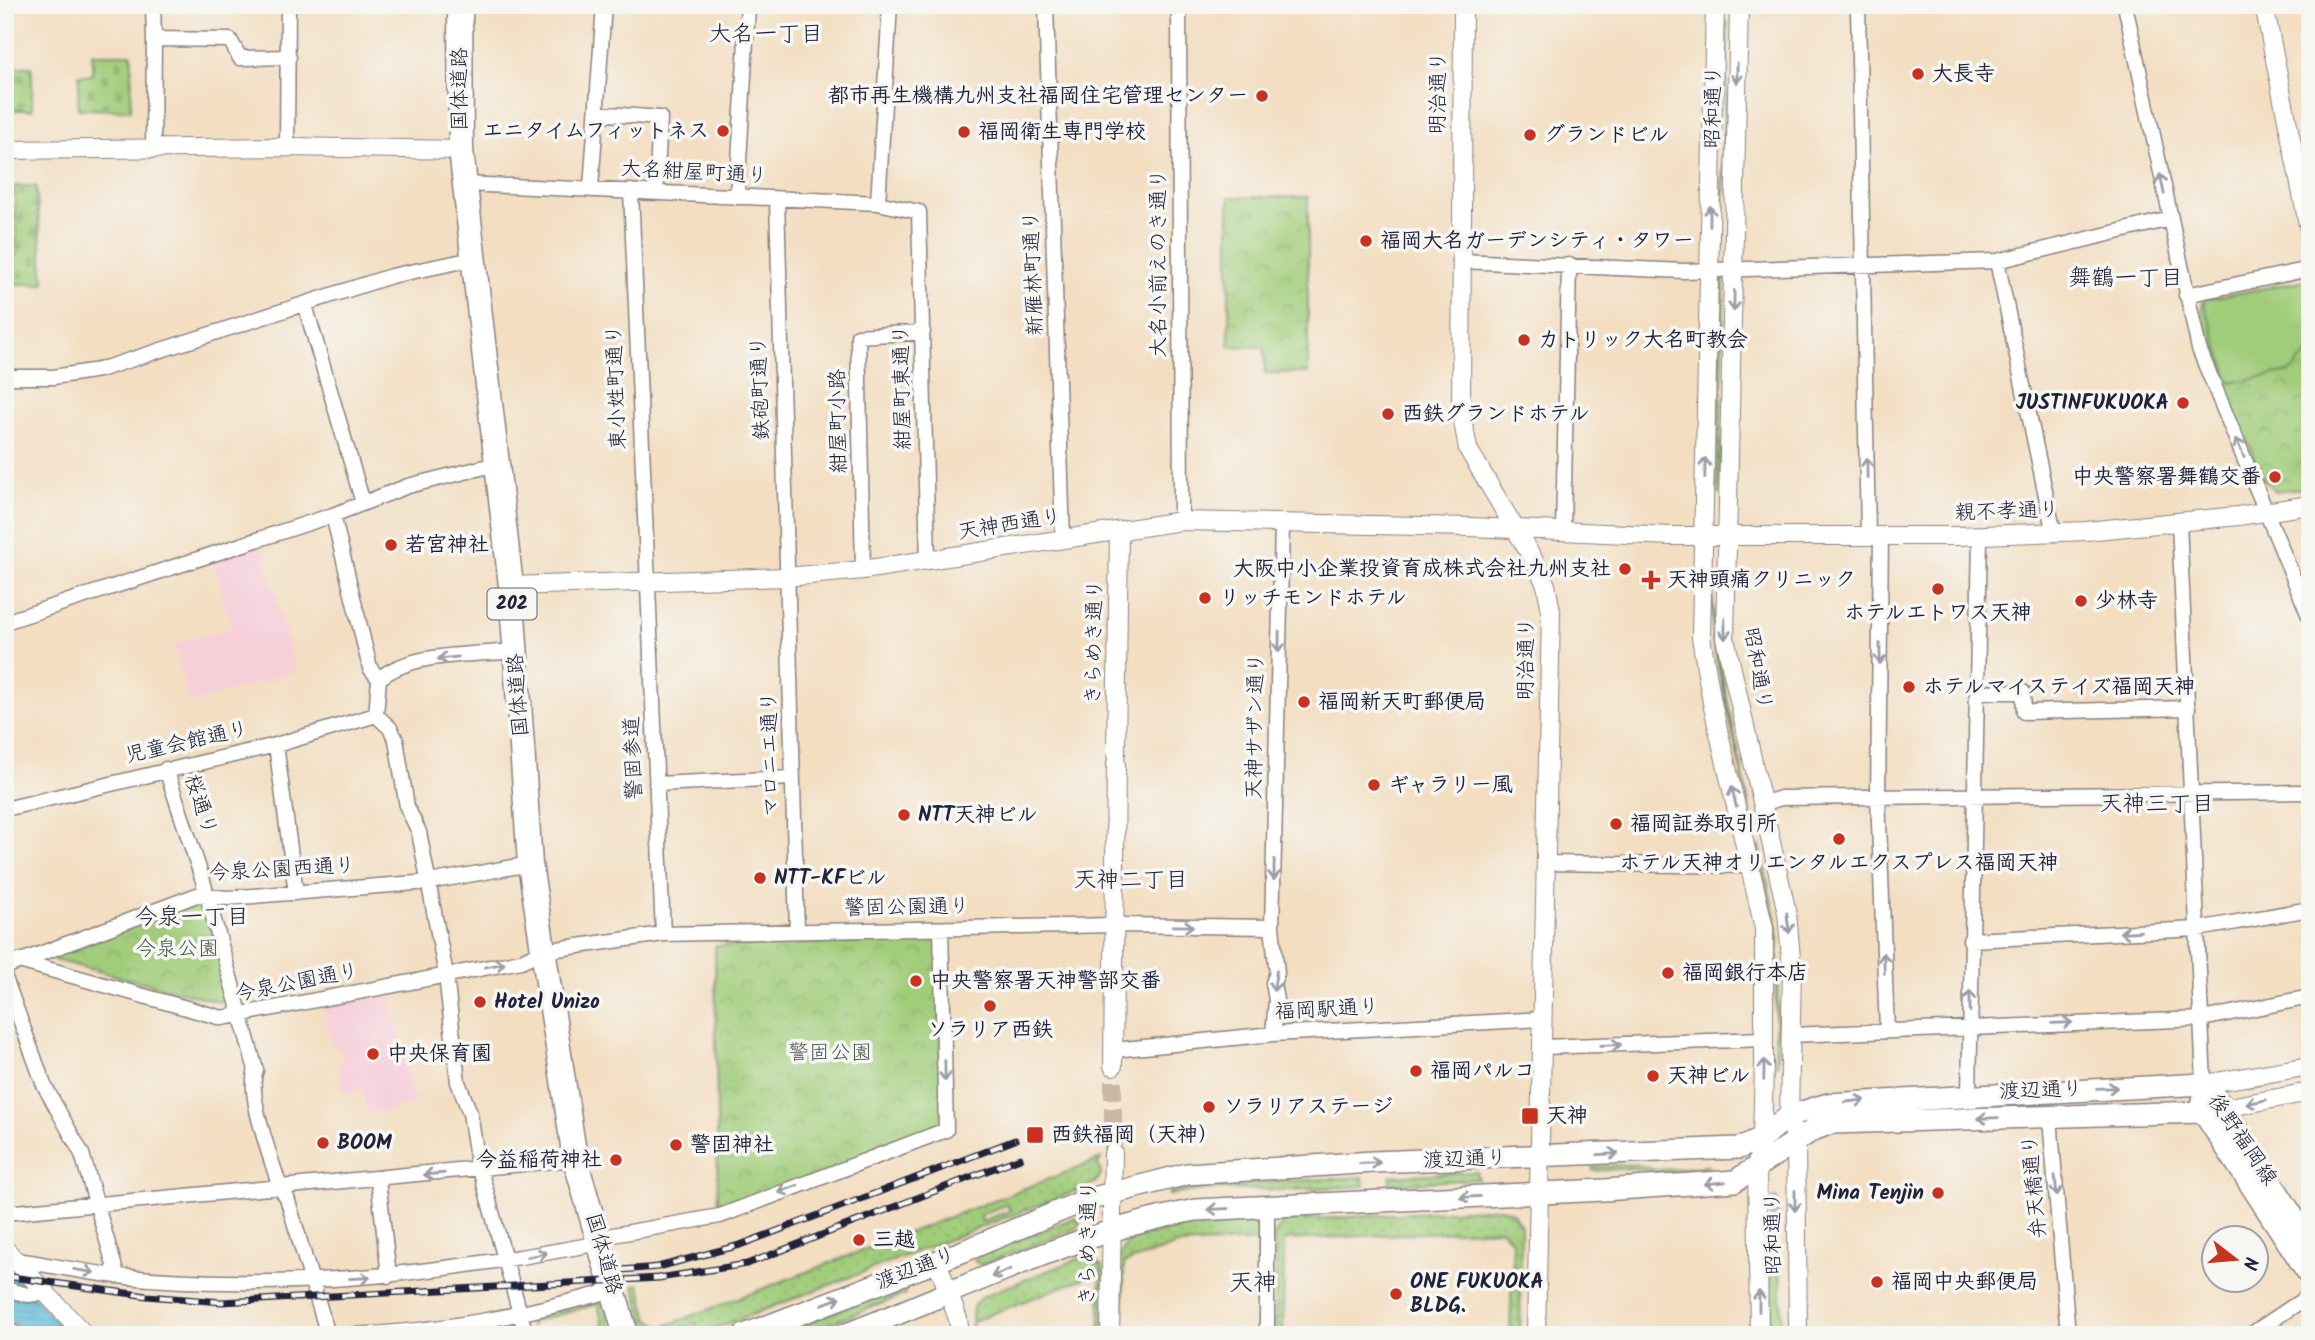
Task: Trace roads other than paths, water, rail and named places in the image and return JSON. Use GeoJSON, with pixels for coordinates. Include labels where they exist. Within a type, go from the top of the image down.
{"type":"FeatureCollection","features":[{"type":"Feature","properties":{"kind":"highway","name":"国体道路"},"geometry":{"type":"LineString","coordinates":[[460,5],[461,150],[511,586],[530,864],[575,1159],[626,1335]]}},
{"type":"Feature","properties":{"kind":"main road","name":"渡辺通り"},"geometry":{"type":"LineString","coordinates":[[744,1335],[1112,1191],[1187,1174],[1361,1163],[1540,1158],[1739,1147],[1762,1138],[1789,1116],[1828,1104],[1969,1094],[2204,1084]]}},
{"type":"Feature","properties":{"kind":"main road","name":"後野福岡線"},"geometry":{"type":"LineString","coordinates":[[2204,1084],[2213,1110],[2310,1276]]}},
{"type":"Feature","properties":{"kind":"main road","name":"渡辺通り"},"geometry":{"type":"LineString","coordinates":[[844,1335],[1112,1230],[1196,1210],[1538,1194],[1735,1181],[1757,1164],[1832,1123],[2050,1118],[2213,1110]]}},
{"type":"Feature","properties":{"kind":"main road","name":"後野福岡線"},"geometry":{"type":"LineString","coordinates":[[2213,1110],[2310,1243]]}},
{"type":"Feature","properties":{"kind":"street"},"geometry":{"type":"LineString","coordinates":[[153,5],[153,150]]}},
{"type":"Feature","properties":{"kind":"street"},"geometry":{"type":"LineString","coordinates":[[287,148],[288,5]]}},
{"type":"Feature","properties":{"kind":"street"},"geometry":{"type":"LineString","coordinates":[[591,188],[604,5]]}},
{"type":"Feature","properties":{"kind":"street"},"geometry":{"type":"LineString","coordinates":[[737,197],[748,5]]}},
{"type":"Feature","properties":{"kind":"street"},"geometry":{"type":"LineString","coordinates":[[878,203],[890,5]]}},
{"type":"Feature","properties":{"kind":"street","name":"新雁林町通り"},"geometry":{"type":"LineString","coordinates":[[1046,5],[1063,540]]}},
{"type":"Feature","properties":{"kind":"street","name":"大名小前えのき通り"},"geometry":{"type":"LineString","coordinates":[[1179,5],[1181,521]]}},
{"type":"Feature","properties":{"kind":"street","name":"明治通り"},"geometry":{"type":"LineString","coordinates":[[1463,5],[1461,410],[1468,449],[1546,585],[1551,611],[1536,1335]]}},
{"type":"Feature","properties":{"kind":"street","name":"昭和通り"},"geometry":{"type":"LineString","coordinates":[[1715,5],[1701,637],[1712,703],[1764,928],[1762,1138],[1757,1164],[1759,1335]]}},
{"type":"Feature","properties":{"kind":"street","name":"昭和通り"},"geometry":{"type":"LineString","coordinates":[[1739,5],[1725,638],[1787,913],[1792,969],[1789,1116],[1796,1142],[1798,1335]]}},
{"type":"Feature","properties":{"kind":"street"},"geometry":{"type":"LineString","coordinates":[[1857,5],[1861,265],[1874,537],[1878,796],[1887,1031]]}},
{"type":"Feature","properties":{"kind":"street"},"geometry":{"type":"LineString","coordinates":[[2125,5],[2199,349],[2310,618]]}},
{"type":"Feature","properties":{"kind":"street"},"geometry":{"type":"LineString","coordinates":[[2264,5],[2310,234]]}},
{"type":"Feature","properties":{"kind":"street"},"geometry":{"type":"LineString","coordinates":[[154,39],[230,40],[240,58],[289,57]]}},
{"type":"Feature","properties":{"kind":"street"},"geometry":{"type":"LineString","coordinates":[[596,113],[660,118],[656,192]]}},
{"type":"Feature","properties":{"kind":"street"},"geometry":{"type":"LineString","coordinates":[[5,150],[461,150]]}},
{"type":"Feature","properties":{"kind":"street","name":"大名紺屋町通り"},"geometry":{"type":"LineString","coordinates":[[465,184],[878,203],[919,212]]}},
{"type":"Feature","properties":{"kind":"street","name":"東小姓町通り"},"geometry":{"type":"LineString","coordinates":[[631,191],[645,564],[648,580]]}},
{"type":"Feature","properties":{"kind":"street","name":"鉄砲町通り"},"geometry":{"type":"LineString","coordinates":[[777,199],[788,577]]}},
{"type":"Feature","properties":{"kind":"street","name":"紺屋町東通り"},"geometry":{"type":"LineString","coordinates":[[919,212],[928,561]]}},
{"type":"Feature","properties":{"kind":"street"},"geometry":{"type":"LineString","coordinates":[[1460,261],[1709,270],[1997,261],[2170,219]]}},
{"type":"Feature","properties":{"kind":"street"},"geometry":{"type":"LineString","coordinates":[[5,377],[53,377],[99,370],[391,276],[473,259]]}},
{"type":"Feature","properties":{"kind":"street"},"geometry":{"type":"LineString","coordinates":[[1997,261],[2054,534]]}},
{"type":"Feature","properties":{"kind":"street"},"geometry":{"type":"LineString","coordinates":[[1563,530],[1569,265]]}},
{"type":"Feature","properties":{"kind":"street"},"geometry":{"type":"LineString","coordinates":[[2186,295],[2310,270]]}},
{"type":"Feature","properties":{"kind":"street"},"geometry":{"type":"LineString","coordinates":[[304,305],[363,503]]}},
{"type":"Feature","properties":{"kind":"street","name":"紺屋町小路"},"geometry":{"type":"LineString","coordinates":[[863,570],[859,336],[923,332]]}},
{"type":"Feature","properties":{"kind":"street"},"geometry":{"type":"LineString","coordinates":[[5,622],[333,515],[408,486],[497,464]]}},
{"type":"Feature","properties":{"kind":"street","name":"親不孝通り"},"geometry":{"type":"LineString","coordinates":[[1563,530],[1703,537],[2054,534],[2179,522],[2310,505]]}},
{"type":"Feature","properties":{"kind":"street"},"geometry":{"type":"LineString","coordinates":[[333,515],[370,668],[379,679]]}},
{"type":"Feature","properties":{"kind":"street","name":"天神西通り"},"geometry":{"type":"LineString","coordinates":[[511,586],[788,577],[863,570],[1181,521],[1563,530]]}},
{"type":"Feature","properties":{"kind":"street"},"geometry":{"type":"LineString","coordinates":[[2179,522],[2204,1084],[2310,1066]]}},
{"type":"Feature","properties":{"kind":"street","name":"天神サザン通り"},"geometry":{"type":"LineString","coordinates":[[1273,1034],[1276,1000],[1273,983],[1277,973],[1272,928],[1282,525]]}},
{"type":"Feature","properties":{"kind":"street","name":"きらめき通り"},"geometry":{"type":"LineString","coordinates":[[1113,1058],[1119,531]]}},
{"type":"Feature","properties":{"kind":"street"},"geometry":{"type":"LineString","coordinates":[[1969,1094],[1980,536]]}},
{"type":"Feature","properties":{"kind":"street","name":"マロニエ通り"},"geometry":{"type":"LineString","coordinates":[[788,577],[791,778],[797,931]]}},
{"type":"Feature","properties":{"kind":"street","name":"警固参道"},"geometry":{"type":"LineString","coordinates":[[648,580],[663,934]]}},
{"type":"Feature","properties":{"kind":"street"},"geometry":{"type":"LineString","coordinates":[[516,651],[413,661],[391,668],[379,679],[376,715],[390,728],[396,740],[407,807],[419,832],[446,975],[457,1082],[470,1113],[480,1169],[526,1335]]}},
{"type":"Feature","properties":{"kind":"street"},"geometry":{"type":"LineString","coordinates":[[1977,692],[2023,692],[2025,712],[2188,708]]}},
{"type":"Feature","properties":{"kind":"street","name":"児童会館通り"},"geometry":{"type":"LineString","coordinates":[[5,808],[276,745],[376,715]]}},
{"type":"Feature","properties":{"kind":"street"},"geometry":{"type":"LineString","coordinates":[[276,745],[296,893]]}},
{"type":"Feature","properties":{"kind":"street","name":"桜通り"},"geometry":{"type":"LineString","coordinates":[[166,769],[206,895],[256,1070],[251,1082],[257,1113],[280,1188],[287,1198],[328,1335]]}},
{"type":"Feature","properties":{"kind":"street"},"geometry":{"type":"LineString","coordinates":[[656,784],[791,778]]}},
{"type":"Feature","properties":{"kind":"street"},"geometry":{"type":"LineString","coordinates":[[1762,804],[1781,798],[2310,792]]}},
{"type":"Feature","properties":{"kind":"street"},"geometry":{"type":"LineString","coordinates":[[1546,863],[1749,866]]}},
{"type":"Feature","properties":{"kind":"street","name":"今泉公園西通り"},"geometry":{"type":"LineString","coordinates":[[12,964],[198,895],[228,898],[429,882],[530,864]]}},
{"type":"Feature","properties":{"kind":"street"},"geometry":{"type":"LineString","coordinates":[[1970,940],[2198,929],[2310,909]]}},
{"type":"Feature","properties":{"kind":"street","name":"警固公園通り"},"geometry":{"type":"LineString","coordinates":[[543,951],[663,934],[1115,925],[1272,928]]}},
{"type":"Feature","properties":{"kind":"street"},"geometry":{"type":"LineString","coordinates":[[11,1254],[117,1276],[195,1281],[311,1281],[389,1276],[507,1261],[600,1243],[613,1235],[720,1216],[946,1130],[941,929]]}},
{"type":"Feature","properties":{"kind":"street","name":"今泉公園通り"},"geometry":{"type":"LineString","coordinates":[[12,964],[222,1018],[521,961],[543,951]]}},
{"type":"Feature","properties":{"kind":"street"},"geometry":{"type":"LineString","coordinates":[[5,978],[44,1085],[82,1154],[117,1276]]}},
{"type":"Feature","properties":{"kind":"street"},"geometry":{"type":"LineString","coordinates":[[1790,1035],[2202,1019],[2310,997]]}},
{"type":"Feature","properties":{"kind":"street","name":"福岡駅通り"},"geometry":{"type":"LineString","coordinates":[[1113,1058],[1273,1034],[1543,1019]]}},
{"type":"Feature","properties":{"kind":"street"},"geometry":{"type":"LineString","coordinates":[[1543,1047],[1764,1040]]}},
{"type":"Feature","properties":{"kind":"street"},"geometry":{"type":"LineString","coordinates":[[2213,1110],[2310,1092]]}},
{"type":"Feature","properties":{"kind":"street","name":"弁天橋通り"},"geometry":{"type":"LineString","coordinates":[[2050,1118],[2068,1335]]}},
{"type":"Feature","properties":{"kind":"street","name":"きらめき通り"},"geometry":{"type":"LineString","coordinates":[[1110,1335],[1113,1153]]}},
{"type":"Feature","properties":{"kind":"street"},"geometry":{"type":"LineString","coordinates":[[5,1213],[575,1159]]}},
{"type":"Feature","properties":{"kind":"street"},"geometry":{"type":"LineString","coordinates":[[378,1179],[389,1276]]}},
{"type":"Feature","properties":{"kind":"street"},"geometry":{"type":"LineString","coordinates":[[1267,1335],[1268,1208]]}},
{"type":"Feature","properties":{"kind":"street"},"geometry":{"type":"LineString","coordinates":[[11,1254],[40,1294],[85,1335]]}},
{"type":"Feature","properties":{"kind":"street"},"geometry":{"type":"LineString","coordinates":[[937,1261],[958,1319],[960,1335]]}},
{"type":"Feature","properties":{"kind":"street"},"geometry":{"type":"LineString","coordinates":[[5,1289],[40,1294]]}},
{"type":"Feature","properties":{"kind":"street"},"geometry":{"type":"LineString","coordinates":[[349,1335],[423,1331],[521,1315],[614,1290]]}},
{"type":"Feature","properties":{"kind":"street"},"geometry":{"type":"LineString","coordinates":[[2250,1335],[2310,1295]]}},
{"type":"Feature","properties":{"kind":"street"},"geometry":{"type":"LineString","coordinates":[[5,1325],[15,1335]]}},
{"type":"Feature","properties":{"kind":"water"},"geometry":{"type":"Polygon","coordinates":[[[5,1266],[69,1335],[26,1335],[5,1316],[5,1266]]]}},
{"type":"Feature","properties":{"kind":"tunnel"},"geometry":{"type":"LineString","coordinates":[[1113,1066],[1113,1153]]}},
{"type":"Feature","properties":{"kind":"railway"},"geometry":{"type":"LineString","coordinates":[[621,1270],[658,1267],[740,1245],[1015,1140]]}},
{"type":"Feature","properties":{"kind":"railway"},"geometry":{"type":"LineString","coordinates":[[5,1276],[147,1296],[222,1302],[659,1278],[747,1264],[1020,1158]]}},
{"type":"Feature","properties":{"kind":"place","name":"大長寺"},"geometry":{"type":"Point","coordinates":[1918,74]}},
{"type":"Feature","properties":{"kind":"place","name":"都市再生機構九州支社福岡住宅管理センター"},"geometry":{"type":"Point","coordinates":[1262,96]}},
{"type":"Feature","properties":{"kind":"place","name":"エニタイムフィットネス"},"geometry":{"type":"Point","coordinates":[723,131]}},
{"type":"Feature","properties":{"kind":"place","name":"福岡衛生専門学校"},"geometry":{"type":"Point","coordinates":[964,132]}},
{"type":"Feature","properties":{"kind":"place","name":"グランドビル"},"geometry":{"type":"Point","coordinates":[1530,135]}},
{"type":"Feature","properties":{"kind":"place","name":"福岡大名ガーデンシティ・タワー"},"geometry":{"type":"Point","coordinates":[1366,241]}},
{"type":"Feature","properties":{"kind":"place","name":"カトリック大名町教会"},"geometry":{"type":"Point","coordinates":[1524,340]}},
{"type":"Feature","properties":{"kind":"place","name":"JUSTINFUKUOKA"},"geometry":{"type":"Point","coordinates":[2183,403]}},
{"type":"Feature","properties":{"kind":"place","name":"西鉄グランドホテル"},"geometry":{"type":"Point","coordinates":[1388,414]}},
{"type":"Feature","properties":{"kind":"place","name":"中央警察署舞鶴交番"},"geometry":{"type":"Point","coordinates":[2275,477]}},
{"type":"Feature","properties":{"kind":"place","name":"若宮神社"},"geometry":{"type":"Point","coordinates":[391,545]}},
{"type":"Feature","properties":{"kind":"place","name":"大阪中小企業投資育成株式会社九州支社"},"geometry":{"type":"Point","coordinates":[1625,569]}},
{"type":"Feature","properties":{"kind":"place","name":"天神頭痛クリニック"},"geometry":{"type":"Point","coordinates":[1651,580]}},
{"type":"Feature","properties":{"kind":"place","name":"ホテルエトワス天神"},"geometry":{"type":"Point","coordinates":[1938,589]}},
{"type":"Feature","properties":{"kind":"place","name":"リッチモンドホテル"},"geometry":{"type":"Point","coordinates":[1205,598]}},
{"type":"Feature","properties":{"kind":"place","name":"少林寺"},"geometry":{"type":"Point","coordinates":[2081,601]}},
{"type":"Feature","properties":{"kind":"place","name":"ホテルマイステイズ福岡天神"},"geometry":{"type":"Point","coordinates":[1909,687]}},
{"type":"Feature","properties":{"kind":"place","name":"福岡新天町郵便局"},"geometry":{"type":"Point","coordinates":[1304,702]}},
{"type":"Feature","properties":{"kind":"place","name":"ギャラリー風"},"geometry":{"type":"Point","coordinates":[1374,785]}},
{"type":"Feature","properties":{"kind":"place","name":"NTT天神ビル"},"geometry":{"type":"Point","coordinates":[904,815]}},
{"type":"Feature","properties":{"kind":"place","name":"福岡証券取引所"},"geometry":{"type":"Point","coordinates":[1616,824]}},
{"type":"Feature","properties":{"kind":"place","name":"ホテル天神オリエンタルエクスプレス福岡天神"},"geometry":{"type":"Point","coordinates":[1839,839]}},
{"type":"Feature","properties":{"kind":"place","name":"NTT-KFビル"},"geometry":{"type":"Point","coordinates":[760,878]}},
{"type":"Feature","properties":{"kind":"place","name":"福岡銀行本店"},"geometry":{"type":"Point","coordinates":[1668,973]}},
{"type":"Feature","properties":{"kind":"place","name":"中央警察署天神警部交番"},"geometry":{"type":"Point","coordinates":[916,981]}},
{"type":"Feature","properties":{"kind":"place","name":"Hotel Unizo"},"geometry":{"type":"Point","coordinates":[480,1002]}},
{"type":"Feature","properties":{"kind":"place","name":"ソラリア西鉄"},"geometry":{"type":"Point","coordinates":[990,1006]}},
{"type":"Feature","properties":{"kind":"place","name":"中央保育園"},"geometry":{"type":"Point","coordinates":[373,1054]}},
{"type":"Feature","properties":{"kind":"place","name":"福岡パルコ"},"geometry":{"type":"Point","coordinates":[1416,1071]}},
{"type":"Feature","properties":{"kind":"place","name":"天神ビル"},"geometry":{"type":"Point","coordinates":[1653,1076]}},
{"type":"Feature","properties":{"kind":"place","name":"ソラリアステージ"},"geometry":{"type":"Point","coordinates":[1209,1107]}},
{"type":"Feature","properties":{"kind":"place","name":"天神"},"geometry":{"type":"Point","coordinates":[1530,1116]}},
{"type":"Feature","properties":{"kind":"place","name":"西鉄福岡（天神）"},"geometry":{"type":"Point","coordinates":[1035,1135]}},
{"type":"Feature","properties":{"kind":"place","name":"BOOM"},"geometry":{"type":"Point","coordinates":[323,1143]}},
{"type":"Feature","properties":{"kind":"place","name":"警固神社"},"geometry":{"type":"Point","coordinates":[676,1145]}},
{"type":"Feature","properties":{"kind":"place","name":"今益稲荷神社"},"geometry":{"type":"Point","coordinates":[616,1160]}},
{"type":"Feature","properties":{"kind":"place","name":"Mina Tenjin"},"geometry":{"type":"Point","coordinates":[1938,1193]}},
{"type":"Feature","properties":{"kind":"place","name":"三越"},"geometry":{"type":"Point","coordinates":[859,1240]}},
{"type":"Feature","properties":{"kind":"place","name":"福岡中央郵便局"},"geometry":{"type":"Point","coordinates":[1877,1282]}},
{"type":"Feature","properties":{"kind":"place","name":"ONE FUKUOKA BLDG."},"geometry":{"type":"Point","coordinates":[1396,1294]}},
{"type":"Feature","properties":{"kind":"district","name":"大名一丁目"},"geometry":{"type":"Point","coordinates":[766,35]}},
{"type":"Feature","properties":{"kind":"district","name":"舞鶴一丁目"},"geometry":{"type":"Point","coordinates":[2126,279]}},
{"type":"Feature","properties":{"kind":"district","name":"天神三丁目"},"geometry":{"type":"Point","coordinates":[2157,805]}},
{"type":"Feature","properties":{"kind":"district","name":"天神二丁目"},"geometry":{"type":"Point","coordinates":[1131,881]}},
{"type":"Feature","properties":{"kind":"district","name":"今泉一丁目"},"geometry":{"type":"Point","coordinates":[192,918]}},
{"type":"Feature","properties":{"kind":"district","name":"天神"},"geometry":{"type":"Point","coordinates":[1253,1283]}},
{"type":"Feature","properties":{"kind":"park label","name":"今泉公園"},"geometry":{"type":"Point","coordinates":[177,949]}},
{"type":"Feature","properties":{"kind":"park label","name":"警固公園"},"geometry":{"type":"Point","coordinates":[830,1053]}}]}
